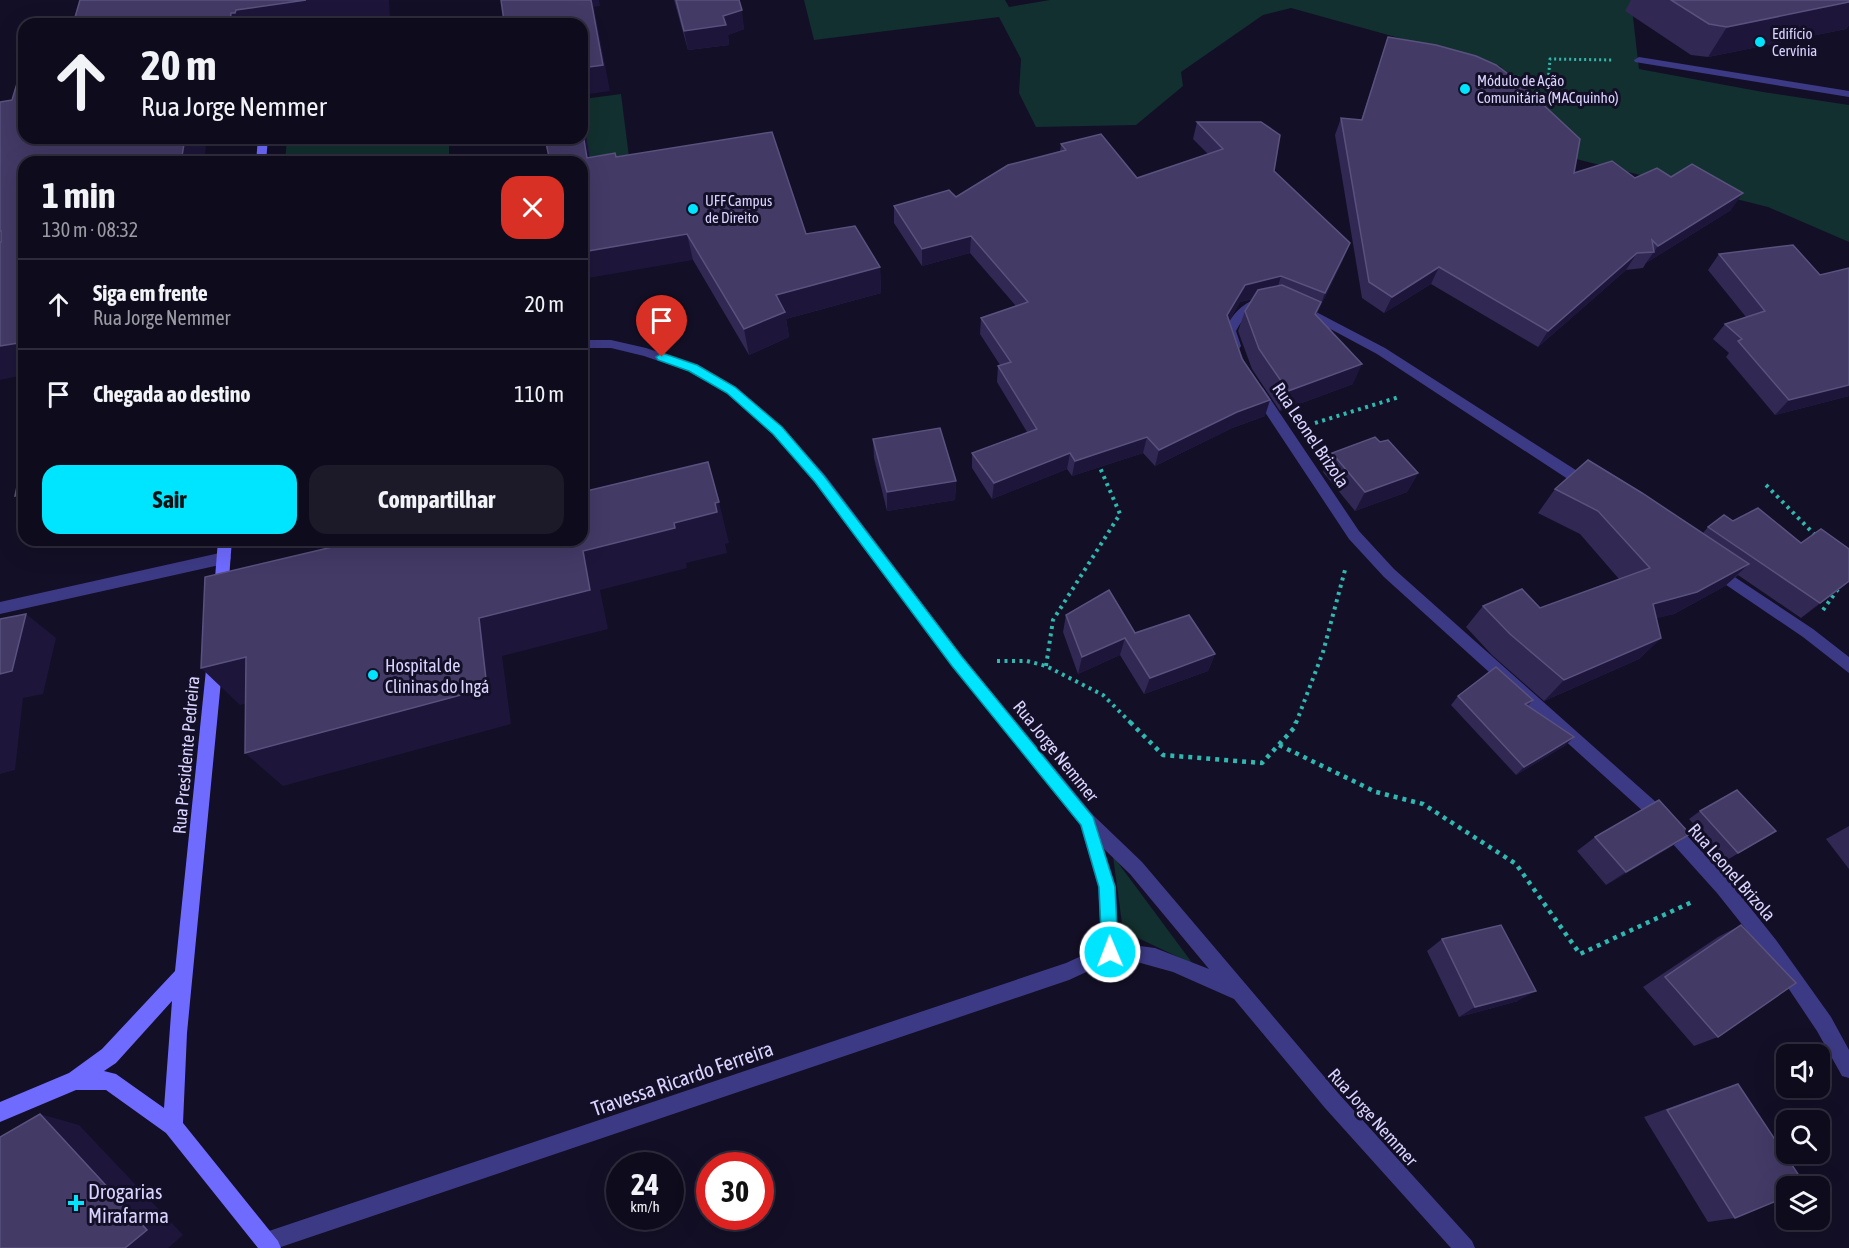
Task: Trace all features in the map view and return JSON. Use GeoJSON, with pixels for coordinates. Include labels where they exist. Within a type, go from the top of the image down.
{"type":"FeatureCollection","features":[{"type":"Feature","properties":{"kind":"street"},"geometry":{"type":"LineString","coordinates":[[1639,60],[1849,94]]}},
{"type":"Feature","properties":{"kind":"street"},"geometry":{"type":"LineString","coordinates":[[1241,361],[1230,331],[1246,306],[1261,300],[1275,299],[1291,304],[1335,325],[1436,386],[1521,444],[1599,492]]}},
{"type":"Feature","properties":{"kind":"street","name":"Rua Jorge Nemmer"},"geometry":{"type":"LineString","coordinates":[[588,344],[611,344],[646,352],[693,368],[731,390],[778,431],[820,479],[957,661],[1088,822],[1136,868],[1332,1101],[1465,1248]]}},
{"type":"Feature","properties":{"kind":"street","name":"Rua Leonel Brizola"},"geometry":{"type":"LineString","coordinates":[[1250,379],[1354,535],[1389,573],[1651,808],[1723,887],[1770,946],[1824,1024],[1849,1069]]}},
{"type":"Feature","properties":{"kind":"street"},"geometry":{"type":"LineString","coordinates":[[219,612],[225,546]]}},
{"type":"Feature","properties":{"kind":"street"},"geometry":{"type":"LineString","coordinates":[[0,608],[224,558]]}},
{"type":"Feature","properties":{"kind":"street"},"geometry":{"type":"LineString","coordinates":[[1704,562],[1808,633],[1849,666]]}},
{"type":"Feature","properties":{"kind":"street","name":"Rua Presidente Pedreira"},"geometry":{"type":"LineString","coordinates":[[173,1126],[178,1034],[216,647]]}},
{"type":"Feature","properties":{"kind":"street"},"geometry":{"type":"LineString","coordinates":[[1088,822],[1107,887],[1110,952]]}},
{"type":"Feature","properties":{"kind":"street","name":"Travessa Ricardo Ferreira"},"geometry":{"type":"LineString","coordinates":[[269,1245],[1070,971],[1110,952],[1141,954],[1178,964],[1242,993]]}},
{"type":"Feature","properties":{"kind":"street"},"geometry":{"type":"LineString","coordinates":[[0,1112],[76,1080],[109,1056],[185,974]]}},
{"type":"Feature","properties":{"kind":"street"},"geometry":{"type":"LineString","coordinates":[[76,1080],[109,1081],[173,1126],[269,1245]]}},
{"type":"Feature","properties":{"kind":"path"},"geometry":{"type":"LineString","coordinates":[[1499,74],[1548,83],[1550,59],[1639,60]]}},
{"type":"Feature","properties":{"kind":"path"},"geometry":{"type":"LineString","coordinates":[[1285,432],[1436,386]]}},
{"type":"Feature","properties":{"kind":"path"},"geometry":{"type":"LineString","coordinates":[[1046,666],[1053,620],[1120,514],[1095,456]]}},
{"type":"Feature","properties":{"kind":"path"},"geometry":{"type":"LineString","coordinates":[[1766,485],[1805,527],[1823,541]]}},
{"type":"Feature","properties":{"kind":"path"},"geometry":{"type":"LineString","coordinates":[[957,661],[1027,661],[1046,666],[1103,695],[1163,755],[1262,763],[1294,728],[1323,652],[1354,535]]}},
{"type":"Feature","properties":{"kind":"path"},"geometry":{"type":"LineString","coordinates":[[1808,633],[1839,587]]}},
{"type":"Feature","properties":{"kind":"path"},"geometry":{"type":"LineString","coordinates":[[1279,745],[1376,792],[1423,804],[1516,864],[1580,954],[1723,887]]}},
{"type":"Feature","properties":{"kind":"green space"},"geometry":{"type":"Polygon","coordinates":[[[804,0],[1005,0],[1009,7],[1050,0],[1631,0],[1639,69],[1849,105],[1849,242],[1768,207],[1556,154],[1509,76],[1500,66],[1291,8],[1263,15],[1181,72],[1183,86],[1136,125],[1036,127],[1019,93],[1021,59],[999,17],[814,40],[804,0]]]}},
{"type":"Feature","properties":{"kind":"green space"},"geometry":{"type":"Polygon","coordinates":[[[621,94],[630,165],[588,170],[588,156],[585,144],[588,144],[588,98],[621,94]]]}},
{"type":"Feature","properties":{"kind":"green space"},"geometry":{"type":"Polygon","coordinates":[[[286,144],[449,144],[449,156],[286,156],[286,144]]]}},
{"type":"Feature","properties":{"kind":"green space"},"geometry":{"type":"Polygon","coordinates":[[[1113,856],[1193,964],[1123,931],[1113,856]]]}},
{"type":"Feature","properties":{"kind":"building"},"geometry":{"type":"Polygon","coordinates":[[[80,0],[306,0],[236,10],[235,13],[231,13],[231,18],[75,18],[80,0]]]}},
{"type":"Feature","properties":{"kind":"building"},"geometry":{"type":"Polygon","coordinates":[[[501,0],[591,0],[603,65],[588,67],[588,18],[504,18],[501,0]]]}},
{"type":"Feature","properties":{"kind":"building"},"geometry":{"type":"Polygon","coordinates":[[[676,0],[739,0],[742,10],[723,16],[726,25],[684,31],[676,0]]]}},
{"type":"Feature","properties":{"kind":"building"},"geometry":{"type":"Polygon","coordinates":[[[1671,0],[1849,0],[1849,2],[1727,27],[1709,24],[1671,0]]]}},
{"type":"Feature","properties":{"kind":"building"},"geometry":{"type":"Polygon","coordinates":[[[1388,37],[1436,45],[1476,56],[1496,65],[1520,83],[1580,139],[1574,173],[1612,161],[1635,178],[1657,168],[1671,177],[1692,164],[1743,193],[1658,246],[1652,240],[1654,252],[1637,253],[1548,331],[1439,267],[1392,297],[1369,282],[1341,118],[1362,120],[1388,37]]]}},
{"type":"Feature","properties":{"kind":"building"},"geometry":{"type":"Polygon","coordinates":[[[18,80],[18,144],[184,144],[182,156],[18,156],[18,343],[0,346],[0,102],[12,100],[18,80]]]}},
{"type":"Feature","properties":{"kind":"building"},"geometry":{"type":"Polygon","coordinates":[[[1197,122],[1261,122],[1280,135],[1274,171],[1350,243],[1325,293],[1281,276],[1245,285],[1227,315],[1242,359],[1270,400],[1237,412],[1159,450],[1147,437],[1075,461],[1070,453],[994,483],[972,453],[1037,429],[998,366],[1011,362],[981,318],[1028,302],[971,236],[922,249],[894,206],[949,190],[956,197],[1008,165],[1066,150],[1061,144],[1101,134],[1137,178],[1223,149],[1197,122]]]}},
{"type":"Feature","properties":{"kind":"building","name":"UFF Campus de Direito"},"geometry":{"type":"Polygon","coordinates":[[[772,132],[806,234],[855,226],[880,267],[776,295],[785,312],[744,329],[687,234],[588,251],[588,158],[615,153],[616,157],[772,132]]]}},
{"type":"Feature","properties":{"kind":"building","name":"UFF Campus de Direito"},"geometry":{"type":"Polygon","coordinates":[[[546,144],[585,144],[587,156],[549,156],[546,144]]]}},
{"type":"Feature","properties":{"kind":"building"},"geometry":{"type":"Polygon","coordinates":[[[1793,245],[1820,275],[1849,268],[1849,385],[1789,400],[1738,341],[1742,339],[1725,324],[1765,311],[1719,254],[1793,245]]]}},
{"type":"Feature","properties":{"kind":"building"},"geometry":{"type":"Polygon","coordinates":[[[1282,285],[1321,302],[1315,314],[1362,364],[1288,391],[1259,349],[1245,311],[1258,290],[1282,285]]]}},
{"type":"Feature","properties":{"kind":"building"},"geometry":{"type":"Polygon","coordinates":[[[940,428],[956,481],[887,492],[873,439],[940,428]]]}},
{"type":"Feature","properties":{"kind":"building"},"geometry":{"type":"Polygon","coordinates":[[[1375,437],[1380,442],[1388,440],[1418,473],[1365,492],[1332,453],[1375,437]]]}},
{"type":"Feature","properties":{"kind":"building"},"geometry":{"type":"Polygon","coordinates":[[[1588,460],[1749,564],[1697,592],[1653,604],[1661,638],[1564,680],[1510,634],[1483,606],[1522,589],[1540,608],[1650,568],[1598,511],[1555,489],[1588,460]]]}},
{"type":"Feature","properties":{"kind":"building"},"geometry":{"type":"Polygon","coordinates":[[[708,462],[719,502],[715,503],[717,512],[674,523],[675,528],[583,551],[590,590],[479,618],[487,688],[245,753],[246,657],[201,668],[205,577],[337,546],[588,546],[588,491],[708,462]]]}},
{"type":"Feature","properties":{"kind":"building"},"geometry":{"type":"Polygon","coordinates":[[[1758,508],[1801,543],[1821,529],[1849,549],[1849,581],[1820,603],[1708,527],[1724,515],[1733,521],[1758,508]]]}},
{"type":"Feature","properties":{"kind":"building"},"geometry":{"type":"Polygon","coordinates":[[[1109,590],[1135,633],[1189,615],[1215,654],[1150,678],[1125,638],[1082,657],[1066,615],[1109,590]]]}},
{"type":"Feature","properties":{"kind":"building"},"geometry":{"type":"Polygon","coordinates":[[[26,614],[12,671],[0,674],[0,619],[26,614]]]}},
{"type":"Feature","properties":{"kind":"building"},"geometry":{"type":"Polygon","coordinates":[[[1496,667],[1533,700],[1525,704],[1574,737],[1524,767],[1458,696],[1496,667]]]}},
{"type":"Feature","properties":{"kind":"building"},"geometry":{"type":"Polygon","coordinates":[[[1737,790],[1776,831],[1738,853],[1700,811],[1737,790]]]}},
{"type":"Feature","properties":{"kind":"building"},"geometry":{"type":"Polygon","coordinates":[[[1659,800],[1690,834],[1626,872],[1595,837],[1659,800]]]}},
{"type":"Feature","properties":{"kind":"building"},"geometry":{"type":"Polygon","coordinates":[[[1501,925],[1536,991],[1475,1007],[1442,939],[1501,925]]]}},
{"type":"Feature","properties":{"kind":"building"},"geometry":{"type":"Polygon","coordinates":[[[1741,925],[1796,983],[1718,1037],[1665,977],[1741,925]]]}},
{"type":"Feature","properties":{"kind":"building"},"geometry":{"type":"Polygon","coordinates":[[[1738,1084],[1776,1141],[1776,1164],[1791,1164],[1799,1176],[1776,1176],[1776,1201],[1735,1218],[1667,1110],[1738,1084]]]}},
{"type":"Feature","properties":{"kind":"building","name":"Drogarias Mirafarma"},"geometry":{"type":"Polygon","coordinates":[[[40,1114],[147,1230],[125,1248],[0,1248],[0,1137],[40,1114]]]}},
{"type":"Feature","properties":{"kind":"place","name":"Edifício Cervínia"},"geometry":{"type":"Point","coordinates":[1760,42]}},
{"type":"Feature","properties":{"kind":"place","name":"Módulo de Ação Comunitária (MACquinho)"},"geometry":{"type":"Point","coordinates":[1465,89]}},
{"type":"Feature","properties":{"kind":"place","name":"UFF Campus de Direito"},"geometry":{"type":"Point","coordinates":[693,209]}},
{"type":"Feature","properties":{"kind":"place","name":"Hospital de Clininas do Ingá"},"geometry":{"type":"Point","coordinates":[373,675]}},
{"type":"Feature","properties":{"kind":"place","name":"Drogarias Mirafarma"},"geometry":{"type":"Point","coordinates":[76,1203]}},
{"type":"Feature","properties":{"kind":"route"},"geometry":{"type":"LineString","coordinates":[[662,357],[693,368],[731,390],[778,431],[820,479],[957,661],[1088,822],[1107,887],[1110,952]]}}]}
